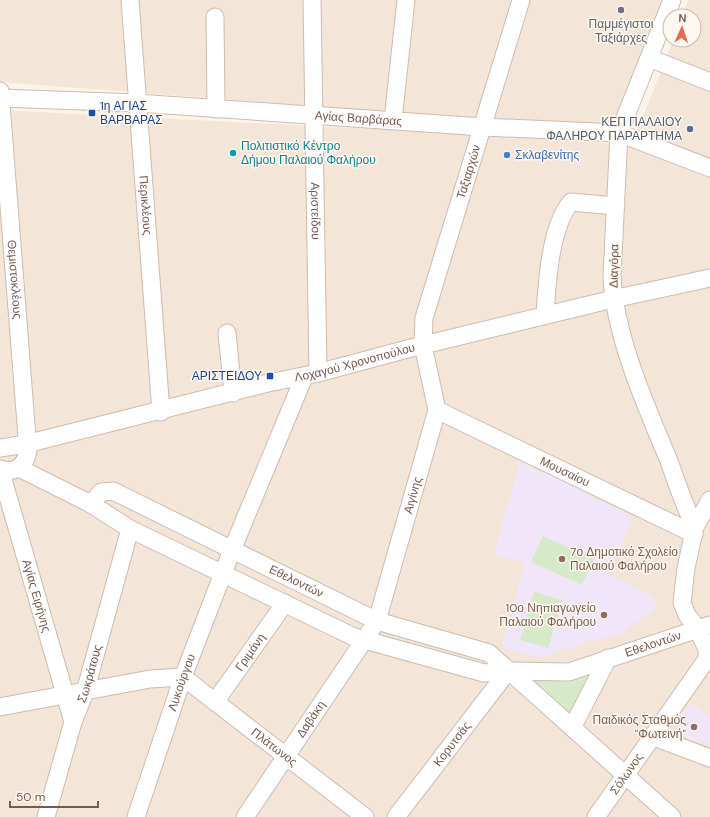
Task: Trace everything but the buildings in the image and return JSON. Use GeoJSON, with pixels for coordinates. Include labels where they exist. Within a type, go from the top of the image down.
{"type":"FeatureCollection","features":[{"type":"Feature","properties":{"kind":"street","name":"Περικλέους"},"geometry":{"type":"LineString","coordinates":[[130,0],[161,412]]}},
{"type":"Feature","properties":{"kind":"street","name":"Αριστείδου"},"geometry":{"type":"LineString","coordinates":[[232,550],[311,375],[314,115],[312,0]]}},
{"type":"Feature","properties":{"kind":"street"},"geometry":{"type":"LineString","coordinates":[[393,120],[406,0]]}},
{"type":"Feature","properties":{"kind":"street","name":"Ταξιαρχών"},"geometry":{"type":"LineString","coordinates":[[423,345],[424,318],[522,0]]}},
{"type":"Feature","properties":{"kind":"street","name":"Διαγόρα"},"geometry":{"type":"LineString","coordinates":[[672,0],[619,133],[612,277],[613,299],[624,339],[645,403],[695,530]]}},
{"type":"Feature","properties":{"kind":"street"},"geometry":{"type":"LineString","coordinates":[[215,17],[216,109]]}},
{"type":"Feature","properties":{"kind":"street"},"geometry":{"type":"LineString","coordinates":[[649,58],[710,82]]}},
{"type":"Feature","properties":{"kind":"street","name":"Θεμιστοκλέους"},"geometry":{"type":"LineString","coordinates":[[0,91],[4,208],[27,457],[19,468]]}},
{"type":"Feature","properties":{"kind":"street","name":"Αγίας Βαρβάρας"},"geometry":{"type":"LineString","coordinates":[[0,98],[137,104],[483,127],[619,133],[710,168]]}},
{"type":"Feature","properties":{"kind":"street"},"geometry":{"type":"LineString","coordinates":[[545,316],[547,278],[564,211],[571,202],[616,206]]}},
{"type":"Feature","properties":{"kind":"street","name":"Λοχαγού Χρονοπούλου"},"geometry":{"type":"LineString","coordinates":[[0,448],[26,444],[161,412],[233,393],[311,375],[423,345],[613,299],[710,278]]}},
{"type":"Feature","properties":{"kind":"street"},"geometry":{"type":"LineString","coordinates":[[227,333],[233,393]]}},
{"type":"Feature","properties":{"kind":"street","name":"Αιγίνης"},"geometry":{"type":"LineString","coordinates":[[364,641],[378,621],[437,410],[423,345]]}},
{"type":"Feature","properties":{"kind":"street","name":"Μουσαίου"},"geometry":{"type":"LineString","coordinates":[[437,410],[695,530]]}},
{"type":"Feature","properties":{"kind":"street"},"geometry":{"type":"LineString","coordinates":[[0,469],[13,470],[19,468]]}},
{"type":"Feature","properties":{"kind":"street","name":"Εθελοντών"},"geometry":{"type":"LineString","coordinates":[[19,468],[91,504],[130,529],[364,641],[484,673],[508,671],[569,672],[703,626]]}},
{"type":"Feature","properties":{"kind":"street","name":"Αγίας Ειρήνης"},"geometry":{"type":"LineString","coordinates":[[0,469],[67,695],[73,722]]}},
{"type":"Feature","properties":{"kind":"street","name":"Εθελοντών"},"geometry":{"type":"LineString","coordinates":[[91,504],[101,492],[113,490],[378,621],[489,653],[672,817]]}},
{"type":"Feature","properties":{"kind":"street","name":"Σόλωνος"},"geometry":{"type":"LineString","coordinates":[[596,817],[707,660],[707,649],[703,626],[687,615],[682,603],[685,574],[695,530],[710,500]]}},
{"type":"Feature","properties":{"kind":"street","name":"Σωκράτους"},"geometry":{"type":"LineString","coordinates":[[46,817],[73,722],[85,692],[130,529]]}},
{"type":"Feature","properties":{"kind":"street","name":"Λυκούργου"},"geometry":{"type":"LineString","coordinates":[[136,817],[183,677],[232,550]]}},
{"type":"Feature","properties":{"kind":"street","name":"Γριμάνη"},"geometry":{"type":"LineString","coordinates":[[215,702],[285,603]]}},
{"type":"Feature","properties":{"kind":"street","name":"Δαβάκη"},"geometry":{"type":"LineString","coordinates":[[245,817],[364,641]]}},
{"type":"Feature","properties":{"kind":"street","name":"Εθελοντών"},"geometry":{"type":"LineString","coordinates":[[572,728],[608,658]]}},
{"type":"Feature","properties":{"kind":"street","name":"Κορυτσάς"},"geometry":{"type":"LineString","coordinates":[[396,817],[508,671]]}},
{"type":"Feature","properties":{"kind":"street"},"geometry":{"type":"LineString","coordinates":[[0,707],[150,679],[183,677]]}},
{"type":"Feature","properties":{"kind":"street","name":"Πλάτωνος"},"geometry":{"type":"LineString","coordinates":[[183,677],[365,817]]}},
{"type":"Feature","properties":{"kind":"street"},"geometry":{"type":"LineString","coordinates":[[654,737],[710,758]]}},
{"type":"Feature","properties":{"kind":"shaded area"},"geometry":{"type":"Polygon","coordinates":[[[0,0],[666,0],[614,129],[0,82],[0,0]]]}},
{"type":"Feature","properties":{"kind":"shaded area"},"geometry":{"type":"Polygon","coordinates":[[[688,0],[710,0],[710,817],[0,817],[0,110],[487,135],[632,145],[670,48],[702,48],[702,8],[685,8],[688,0]]]}},
{"type":"Feature","properties":{"kind":"shaded area","name":"7ο Δημοτικό Σχολείο Παλαιού Φαλήρου"},"geometry":{"type":"Polygon","coordinates":[[[520,461],[541,474],[547,473],[586,491],[589,497],[598,501],[605,501],[609,505],[633,517],[609,574],[650,595],[658,607],[620,634],[596,641],[590,640],[572,649],[566,648],[556,651],[552,655],[540,658],[501,648],[525,563],[494,555],[520,461]]]}},
{"type":"Feature","properties":{"kind":"shaded area","name":"Παιδικός Σταθμός \"Φωτεινή\""},"geometry":{"type":"Polygon","coordinates":[[[691,703],[710,717],[710,745],[681,735],[676,720],[691,703]]]}},
{"type":"Feature","properties":{"kind":"green space"},"geometry":{"type":"Polygon","coordinates":[[[543,536],[594,559],[582,585],[531,562],[543,536]]]}},
{"type":"Feature","properties":{"kind":"green space"},"geometry":{"type":"Polygon","coordinates":[[[534,592],[562,600],[548,648],[520,640],[534,592]]]}},
{"type":"Feature","properties":{"kind":"green space"},"geometry":{"type":"Polygon","coordinates":[[[533,675],[561,682],[589,676],[571,714],[569,714],[530,679],[533,675]]]}},
{"type":"Feature","properties":{"kind":"place","name":"Παμμέγιστοι Ταξιάρχες"},"geometry":{"type":"Point","coordinates":[621,10]}},
{"type":"Feature","properties":{"kind":"place","name":"1η ΑΓΙΑΣ ΒΑΡΒΑΡΑΣ"},"geometry":{"type":"Point","coordinates":[92,113]}},
{"type":"Feature","properties":{"kind":"place","name":"ΚΕΠ ΠΑΛΑΙΟΥ ΦΑΛΗΡΟΥ ΠΑΡΑΡΤΗΜΑ"},"geometry":{"type":"Point","coordinates":[690,129]}},
{"type":"Feature","properties":{"kind":"place","name":"Πολιτιστικό Κέντρο Δήμου Παλαιού Φαλήρου"},"geometry":{"type":"Point","coordinates":[233,153]}},
{"type":"Feature","properties":{"kind":"place","name":"Σκλαβενίτης"},"geometry":{"type":"Point","coordinates":[507,155]}},
{"type":"Feature","properties":{"kind":"place","name":"ΑΡΙΣΤΕΙΔΟΥ"},"geometry":{"type":"Point","coordinates":[270,376]}},
{"type":"Feature","properties":{"kind":"place","name":"7ο Δημοτικό Σχολείο Παλαιού Φαλήρου"},"geometry":{"type":"Point","coordinates":[562,559]}},
{"type":"Feature","properties":{"kind":"place","name":"10ο Νηπιαγωγείο Παλαιού Φαλήρου"},"geometry":{"type":"Point","coordinates":[604,615]}},
{"type":"Feature","properties":{"kind":"place","name":"Παιδικός Σταθμός \"Φωτεινή\""},"geometry":{"type":"Point","coordinates":[694,727]}}]}
